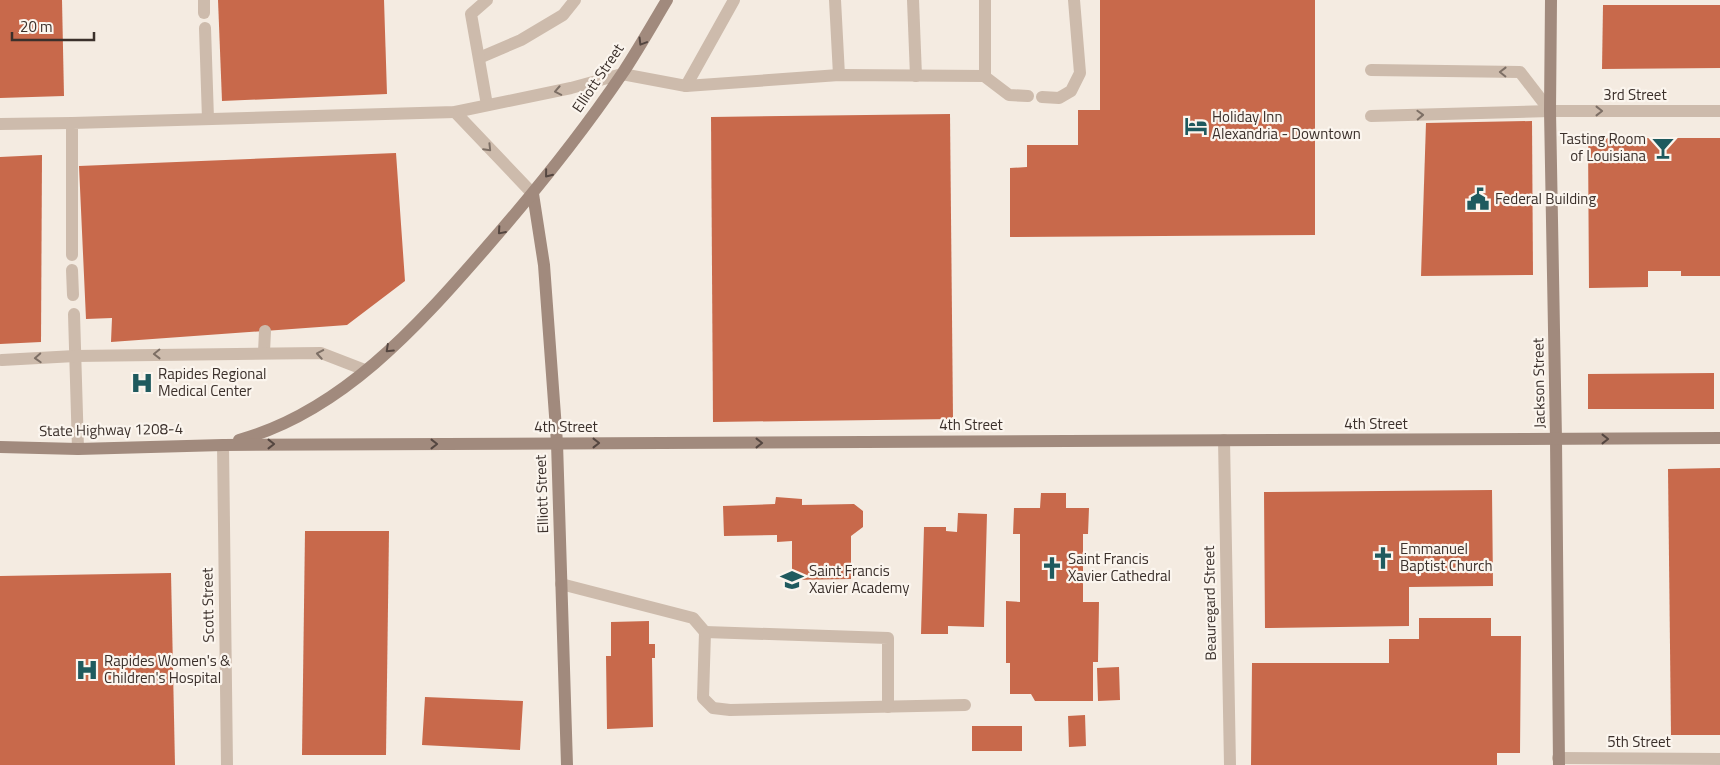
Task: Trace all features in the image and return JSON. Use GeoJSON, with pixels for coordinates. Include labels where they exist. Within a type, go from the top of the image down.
{"type":"FeatureCollection","features":[{"type":"Feature","properties":{"kind":"main road","name":"Elliott Street"},"geometry":{"type":"LineString","coordinates":[[223,445],[262,434],[322,403],[349,385],[425,316],[533,194],[568,150],[622,74],[668,0]]}},
{"type":"Feature","properties":{"kind":"main road","name":"Jackson Street"},"geometry":{"type":"LineString","coordinates":[[1551,0],[1550,111],[1556,439],[1558,761]]}},
{"type":"Feature","properties":{"kind":"main road","name":"Elliott Street"},"geometry":{"type":"LineString","coordinates":[[533,194],[544,265],[557,443],[567,765]]}},
{"type":"Feature","properties":{"kind":"main road","name":"4th Street"},"geometry":{"type":"LineString","coordinates":[[223,445],[1720,438]]}},
{"type":"Feature","properties":{"kind":"main road","name":"State Highway 1208-4"},"geometry":{"type":"LineString","coordinates":[[0,447],[78,449],[223,445]]}},
{"type":"Feature","properties":{"kind":"street"},"geometry":{"type":"LineString","coordinates":[[487,0],[471,14],[487,105]]}},
{"type":"Feature","properties":{"kind":"street"},"geometry":{"type":"LineString","coordinates":[[479,58],[521,40],[563,15],[575,0]]}},
{"type":"Feature","properties":{"kind":"street"},"geometry":{"type":"LineString","coordinates":[[686,86],[734,0]]}},
{"type":"Feature","properties":{"kind":"street"},"geometry":{"type":"LineString","coordinates":[[835,0],[839,75]]}},
{"type":"Feature","properties":{"kind":"street"},"geometry":{"type":"LineString","coordinates":[[913,0],[916,76]]}},
{"type":"Feature","properties":{"kind":"street"},"geometry":{"type":"LineString","coordinates":[[984,76],[985,0]]}},
{"type":"Feature","properties":{"kind":"street"},"geometry":{"type":"LineString","coordinates":[[1042,97],[1059,98],[1072,91],[1080,72],[1074,0]]}},
{"type":"Feature","properties":{"kind":"street"},"geometry":{"type":"LineString","coordinates":[[205,28],[208,119]]}},
{"type":"Feature","properties":{"kind":"street"},"geometry":{"type":"LineString","coordinates":[[1370,70],[1520,72],[1550,111]]}},
{"type":"Feature","properties":{"kind":"street"},"geometry":{"type":"LineString","coordinates":[[0,124],[455,112],[571,88],[622,74],[686,86],[839,75],[984,76],[1009,95],[1028,96]]}},
{"type":"Feature","properties":{"kind":"street","name":"3rd Street"},"geometry":{"type":"LineString","coordinates":[[1371,116],[1550,111],[1720,111]]}},
{"type":"Feature","properties":{"kind":"street"},"geometry":{"type":"LineString","coordinates":[[455,112],[533,194]]}},
{"type":"Feature","properties":{"kind":"street"},"geometry":{"type":"LineString","coordinates":[[72,123],[72,255]]}},
{"type":"Feature","properties":{"kind":"street"},"geometry":{"type":"LineString","coordinates":[[72,270],[73,295]]}},
{"type":"Feature","properties":{"kind":"street"},"geometry":{"type":"LineString","coordinates":[[74,314],[78,449]]}},
{"type":"Feature","properties":{"kind":"street"},"geometry":{"type":"LineString","coordinates":[[264,352],[265,331]]}},
{"type":"Feature","properties":{"kind":"street"},"geometry":{"type":"LineString","coordinates":[[2,360],[74,356],[264,352],[321,353],[365,370]]}},
{"type":"Feature","properties":{"kind":"street","name":"Beauregard Street"},"geometry":{"type":"LineString","coordinates":[[1224,440],[1230,765]]}},
{"type":"Feature","properties":{"kind":"street","name":"Scott Street"},"geometry":{"type":"LineString","coordinates":[[223,445],[227,765]]}},
{"type":"Feature","properties":{"kind":"street"},"geometry":{"type":"LineString","coordinates":[[561,584],[693,618],[705,632],[703,698],[713,708],[730,710],[965,705]]}},
{"type":"Feature","properties":{"kind":"street"},"geometry":{"type":"LineString","coordinates":[[705,632],[888,638],[888,707]]}},
{"type":"Feature","properties":{"kind":"street","name":"5th Street"},"geometry":{"type":"LineString","coordinates":[[1558,761],[1720,759]]}},
{"type":"Feature","properties":{"kind":"building"},"geometry":{"type":"Polygon","coordinates":[[[0,0],[62,0],[64,96],[0,98],[0,0]]]}},
{"type":"Feature","properties":{"kind":"building"},"geometry":{"type":"Polygon","coordinates":[[[218,0],[384,0],[387,94],[222,101],[218,0]]]}},
{"type":"Feature","properties":{"kind":"building","name":"Holiday Inn Alexandria - Downtown"},"geometry":{"type":"Polygon","coordinates":[[[1100,0],[1315,0],[1315,235],[1010,237],[1010,168],[1027,167],[1027,145],[1078,145],[1078,110],[1100,110],[1100,0]]]}},
{"type":"Feature","properties":{"kind":"building"},"geometry":{"type":"Polygon","coordinates":[[[1603,5],[1720,5],[1720,68],[1602,69],[1603,5]]]}},
{"type":"Feature","properties":{"kind":"building"},"geometry":{"type":"Polygon","coordinates":[[[950,114],[953,419],[713,422],[711,117],[950,114]]]}},
{"type":"Feature","properties":{"kind":"building","name":"Federal Building"},"geometry":{"type":"Polygon","coordinates":[[[1532,121],[1533,275],[1421,276],[1426,123],[1532,121]]]}},
{"type":"Feature","properties":{"kind":"building"},"geometry":{"type":"Polygon","coordinates":[[[1588,138],[1720,138],[1720,276],[1681,276],[1681,271],[1648,271],[1648,287],[1589,288],[1588,138]]]}},
{"type":"Feature","properties":{"kind":"building"},"geometry":{"type":"Polygon","coordinates":[[[396,153],[405,281],[347,325],[111,342],[112,318],[86,319],[79,166],[396,153]]]}},
{"type":"Feature","properties":{"kind":"building"},"geometry":{"type":"Polygon","coordinates":[[[42,155],[41,342],[0,344],[0,157],[42,155]]]}},
{"type":"Feature","properties":{"kind":"building"},"geometry":{"type":"Polygon","coordinates":[[[1714,373],[1714,409],[1588,409],[1588,374],[1714,373]]]}},
{"type":"Feature","properties":{"kind":"building"},"geometry":{"type":"Polygon","coordinates":[[[1720,468],[1720,735],[1671,735],[1668,469],[1720,468]]]}},
{"type":"Feature","properties":{"kind":"building"},"geometry":{"type":"Polygon","coordinates":[[[1492,490],[1493,586],[1409,587],[1409,626],[1265,628],[1264,492],[1492,490]]]}},
{"type":"Feature","properties":{"kind":"building","name":"Saint Francis Xavier Cathedral"},"geometry":{"type":"Polygon","coordinates":[[[1041,493],[1066,493],[1066,508],[1089,508],[1088,534],[1083,534],[1083,602],[1099,602],[1098,662],[1093,662],[1093,701],[1035,701],[1031,694],[1010,694],[1010,663],[1006,663],[1006,601],[1020,602],[1020,534],[1013,534],[1014,508],[1040,508],[1041,493]]]}},
{"type":"Feature","properties":{"kind":"building"},"geometry":{"type":"Polygon","coordinates":[[[776,497],[802,499],[802,505],[854,504],[863,511],[863,527],[851,536],[851,579],[792,580],[792,541],[777,542],[777,535],[724,536],[723,506],[775,504],[776,497]]]}},
{"type":"Feature","properties":{"kind":"building"},"geometry":{"type":"Polygon","coordinates":[[[958,513],[987,514],[984,627],[948,626],[948,634],[921,634],[924,527],[946,527],[946,531],[957,532],[958,513]]]}},
{"type":"Feature","properties":{"kind":"building"},"geometry":{"type":"Polygon","coordinates":[[[305,531],[389,531],[386,755],[302,755],[305,531]]]}},
{"type":"Feature","properties":{"kind":"building","name":"Rapides Women's & Children's Hospital"},"geometry":{"type":"Polygon","coordinates":[[[171,573],[175,765],[0,765],[0,576],[171,573]]]}},
{"type":"Feature","properties":{"kind":"building"},"geometry":{"type":"Polygon","coordinates":[[[1419,618],[1491,618],[1491,636],[1521,636],[1520,753],[1497,753],[1497,765],[1251,765],[1252,663],[1389,663],[1389,639],[1419,639],[1419,618]]]}},
{"type":"Feature","properties":{"kind":"building"},"geometry":{"type":"Polygon","coordinates":[[[649,621],[649,644],[655,644],[655,658],[652,658],[653,727],[607,729],[606,656],[611,656],[611,622],[649,621]]]}},
{"type":"Feature","properties":{"kind":"building"},"geometry":{"type":"Polygon","coordinates":[[[1119,667],[1120,700],[1098,701],[1097,668],[1119,667]]]}},
{"type":"Feature","properties":{"kind":"building"},"geometry":{"type":"Polygon","coordinates":[[[425,697],[523,701],[520,750],[422,745],[425,697]]]}},
{"type":"Feature","properties":{"kind":"building"},"geometry":{"type":"Polygon","coordinates":[[[1085,715],[1086,746],[1069,747],[1068,716],[1085,715]]]}},
{"type":"Feature","properties":{"kind":"building"},"geometry":{"type":"Polygon","coordinates":[[[972,726],[1022,726],[1022,751],[972,751],[972,726]]]}},
{"type":"Feature","properties":{"kind":"place","name":"Holiday Inn Alexandria - Downtown"},"geometry":{"type":"Point","coordinates":[1196,126]}},
{"type":"Feature","properties":{"kind":"place","name":"Tasting Room of Louisiana"},"geometry":{"type":"Point","coordinates":[1663,148]}},
{"type":"Feature","properties":{"kind":"place","name":"Federal Building"},"geometry":{"type":"Point","coordinates":[1478,199]}},
{"type":"Feature","properties":{"kind":"place","name":"Rapides Regional Medical Center"},"geometry":{"type":"Point","coordinates":[142,383]}},
{"type":"Feature","properties":{"kind":"place","name":"Emmanuel Baptist Church"},"geometry":{"type":"Point","coordinates":[1383,558]}},
{"type":"Feature","properties":{"kind":"place","name":"Saint Francis Xavier Cathedral"},"geometry":{"type":"Point","coordinates":[1052,568]}},
{"type":"Feature","properties":{"kind":"place","name":"Saint Francis Xavier Academy"},"geometry":{"type":"Point","coordinates":[792,580]}},
{"type":"Feature","properties":{"kind":"place","name":"Rapides Women's & Children's Hospital"},"geometry":{"type":"Point","coordinates":[87,670]}}]}
